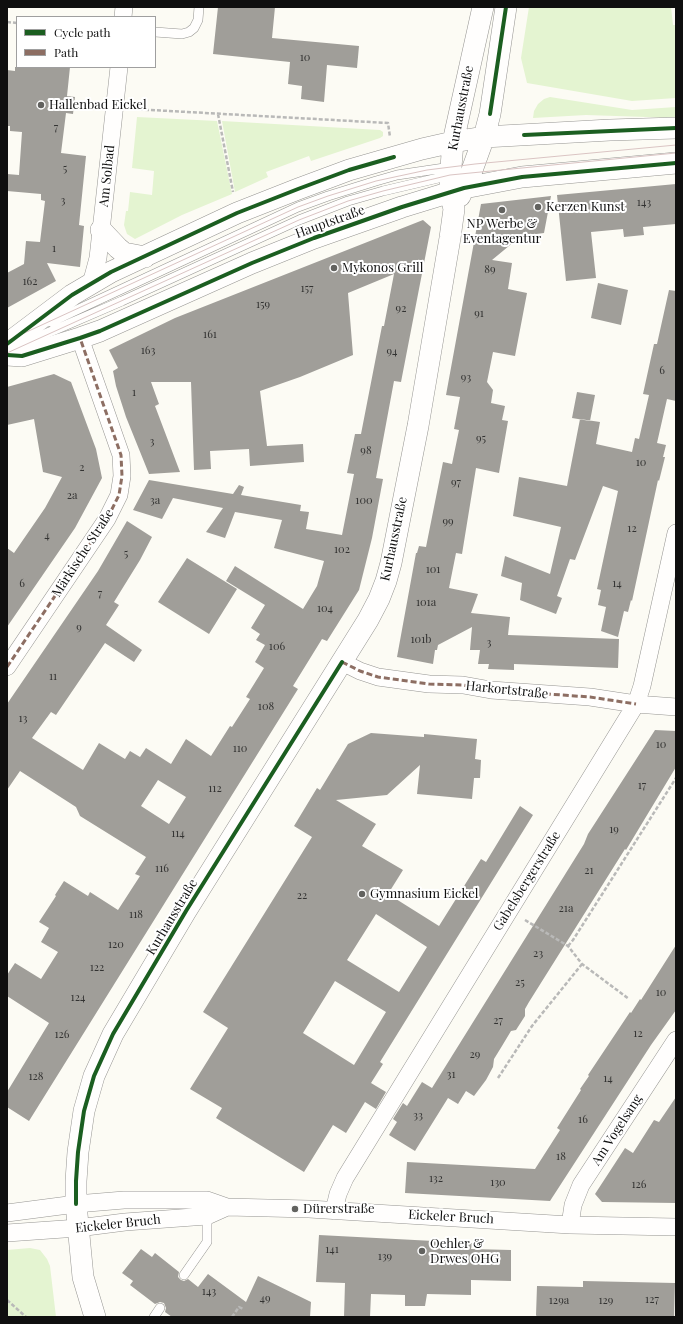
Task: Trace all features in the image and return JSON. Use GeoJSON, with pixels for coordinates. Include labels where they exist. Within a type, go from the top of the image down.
{"type":"FeatureCollection","features":[{"type":"Feature","properties":{"kind":"street","name":"Kurhausstraße"},"geometry":{"type":"LineString","coordinates":[[95,1317],[83,1277],[76,1204],[78,1152],[84,1111],[94,1076],[108,1045],[186,911],[368,620],[379,599],[391,563],[431,355],[459,181],[453,142],[483,7]]}},
{"type":"Feature","properties":{"kind":"street","name":"Kurhausstraße"},"geometry":{"type":"LineString","coordinates":[[459,181],[484,137],[490,114],[506,7]]}},
{"type":"Feature","properties":{"kind":"street","name":"Am Solbad"},"geometry":{"type":"LineString","coordinates":[[91,284],[98,258],[119,68]]}},
{"type":"Feature","properties":{"kind":"street"},"geometry":{"type":"LineString","coordinates":[[7,344],[72,295],[112,272],[237,213],[349,170],[453,142],[484,137],[676,128]]}},
{"type":"Feature","properties":{"kind":"street","name":"Hauptstraße"},"geometry":{"type":"LineString","coordinates":[[7,355],[22,356],[100,331],[252,263],[314,238],[402,207],[459,181],[522,177],[676,163]]}},
{"type":"Feature","properties":{"kind":"street"},"geometry":{"type":"LineString","coordinates":[[101,230],[124,253],[145,257]]}},
{"type":"Feature","properties":{"kind":"street","name":"Märkische Straße"},"geometry":{"type":"LineString","coordinates":[[7,666],[107,519],[119,495],[122,476],[121,455],[80,338]]}},
{"type":"Feature","properties":{"kind":"street","name":"Gabelsbergerstraße"},"geometry":{"type":"LineString","coordinates":[[334,1211],[338,1194],[345,1178],[636,704],[642,686],[676,533]]}},
{"type":"Feature","properties":{"kind":"street","name":"Harkortstraße"},"geometry":{"type":"LineString","coordinates":[[342,662],[360,671],[378,677],[429,684],[463,685],[491,690],[590,697],[636,704],[676,707]]}},
{"type":"Feature","properties":{"kind":"street","name":"Am Vogelsang"},"geometry":{"type":"LineString","coordinates":[[570,1225],[574,1205],[581,1185],[676,1040]]}},
{"type":"Feature","properties":{"kind":"street","name":"Eickeler Bruch"},"geometry":{"type":"LineString","coordinates":[[7,1213],[76,1204],[124,1200],[207,1208]]}},
{"type":"Feature","properties":{"kind":"street","name":"Eickeler Bruch"},"geometry":{"type":"LineString","coordinates":[[7,1233],[78,1228],[207,1208],[227,1207],[334,1211],[570,1225],[676,1227]]}},
{"type":"Feature","properties":{"kind":"lane"},"geometry":{"type":"LineString","coordinates":[[156,32],[182,34],[189,32],[194,28],[198,20],[199,7]]}},
{"type":"Feature","properties":{"kind":"lane"},"geometry":{"type":"LineString","coordinates":[[7,348],[59,318],[298,207],[328,196],[397,175],[459,181]]}},
{"type":"Feature","properties":{"kind":"lane"},"geometry":{"type":"LineString","coordinates":[[184,1275],[207,1242],[207,1208]]}},
{"type":"Feature","properties":{"kind":"lane"},"geometry":{"type":"LineString","coordinates":[[154,1317],[160,1308]]}},
{"type":"Feature","properties":{"kind":"path"},"geometry":{"type":"LineString","coordinates":[[115,108],[388,123],[391,139]]}},
{"type":"Feature","properties":{"kind":"path"},"geometry":{"type":"LineString","coordinates":[[218,114],[237,213]]}},
{"type":"Feature","properties":{"kind":"path"},"geometry":{"type":"LineString","coordinates":[[568,946],[574,940],[676,778]]}},
{"type":"Feature","properties":{"kind":"path"},"geometry":{"type":"LineString","coordinates":[[509,910],[568,946],[582,964],[629,999]]}},
{"type":"Feature","properties":{"kind":"path"},"geometry":{"type":"LineString","coordinates":[[498,1078],[532,1026],[582,964]]}},
{"type":"Feature","properties":{"kind":"path"},"geometry":{"type":"LineString","coordinates":[[7,1300],[26,1317]]}},
{"type":"Feature","properties":{"kind":"path"},"geometry":{"type":"LineString","coordinates":[[232,1317],[239,1307],[242,1309]]}},
{"type":"Feature","properties":{"kind":"green space"},"geometry":{"type":"Polygon","coordinates":[[[529,7],[671,7],[673,25],[676,25],[676,98],[632,101],[527,83],[521,58],[529,7]]]}},
{"type":"Feature","properties":{"kind":"green space"},"geometry":{"type":"Polygon","coordinates":[[[550,97],[632,110],[676,107],[676,118],[586,115],[533,118],[534,111],[538,104],[544,99],[550,97]]]}},
{"type":"Feature","properties":{"kind":"green space"},"geometry":{"type":"Polygon","coordinates":[[[137,117],[217,121],[232,194],[182,215],[135,239],[127,234],[124,225],[126,211],[128,211],[130,192],[152,195],[154,171],[132,168],[137,117]]]}},
{"type":"Feature","properties":{"kind":"green space"},"geometry":{"type":"Polygon","coordinates":[[[222,121],[380,130],[383,132],[383,136],[311,161],[309,156],[266,172],[268,177],[235,192],[222,121]]]}},
{"type":"Feature","properties":{"kind":"green space"},"geometry":{"type":"Polygon","coordinates":[[[30,1248],[40,1250],[50,1266],[56,1317],[7,1317],[7,1250],[30,1248]]]}},
{"type":"Feature","properties":{"kind":"building"},"geometry":{"type":"Polygon","coordinates":[[[218,7],[275,7],[272,38],[359,46],[357,68],[327,65],[324,102],[301,99],[302,86],[288,84],[290,62],[213,54],[218,7]]]}},
{"type":"Feature","properties":{"kind":"building"},"geometry":{"type":"Polygon","coordinates":[[[15,67],[70,68],[67,96],[75,97],[73,114],[66,113],[61,153],[86,156],[79,225],[84,226],[80,267],[47,263],[56,281],[7,308],[7,273],[24,264],[26,241],[40,242],[45,201],[41,200],[41,194],[7,191],[7,174],[19,175],[22,132],[10,131],[10,126],[7,126],[7,70],[15,71],[15,67]]]}},
{"type":"Feature","properties":{"kind":"building"},"geometry":{"type":"Polygon","coordinates":[[[676,184],[676,224],[643,227],[644,235],[624,237],[623,229],[591,232],[596,278],[566,281],[557,195],[676,184]]]}},
{"type":"Feature","properties":{"kind":"building"},"geometry":{"type":"Polygon","coordinates":[[[551,196],[544,233],[521,236],[492,260],[512,263],[508,289],[527,293],[515,356],[493,352],[487,382],[493,390],[491,403],[505,406],[502,420],[508,421],[499,473],[476,468],[462,554],[456,553],[449,588],[478,594],[471,613],[510,617],[508,635],[619,639],[618,668],[514,664],[514,670],[488,669],[489,664],[478,664],[480,650],[470,650],[472,627],[438,645],[437,650],[435,650],[433,664],[397,657],[416,553],[419,546],[426,547],[443,462],[452,464],[459,430],[454,429],[460,397],[446,395],[481,204],[551,196]]]}},
{"type":"Feature","properties":{"kind":"building"},"geometry":{"type":"Polygon","coordinates":[[[423,220],[431,227],[401,382],[394,381],[376,478],[383,479],[372,538],[359,590],[327,641],[322,639],[293,686],[298,689],[29,1121],[7,1107],[7,1092],[49,1023],[7,996],[7,975],[15,963],[41,979],[58,952],[41,942],[49,928],[39,922],[64,881],[88,896],[90,892],[118,910],[140,876],[135,874],[146,857],[80,816],[76,807],[20,771],[7,790],[7,704],[98,571],[127,521],[152,537],[140,560],[114,602],[119,605],[106,625],[142,650],[134,662],[105,643],[56,715],[51,712],[32,738],[83,770],[99,743],[125,759],[130,751],[140,757],[146,748],[171,764],[186,739],[211,756],[230,726],[232,727],[250,699],[246,697],[264,668],[255,662],[265,645],[256,640],[260,634],[251,628],[265,605],[226,581],[235,566],[303,609],[317,586],[324,561],[274,548],[282,520],[235,512],[225,538],[206,532],[223,508],[173,498],[162,519],[133,510],[149,480],[233,494],[239,485],[244,487],[241,495],[301,505],[300,511],[309,512],[306,529],[342,535],[354,474],[347,473],[355,434],[361,434],[382,326],[384,326],[394,274],[348,293],[353,355],[300,377],[260,391],[267,446],[303,444],[304,462],[250,466],[249,449],[210,451],[211,469],[194,470],[191,382],[151,382],[159,404],[155,406],[180,472],[149,474],[126,417],[116,386],[113,371],[118,368],[109,350],[175,318],[423,220]],[[158,780],[141,806],[169,824],[186,797],[158,780]]]}},
{"type":"Feature","properties":{"kind":"building"},"geometry":{"type":"Polygon","coordinates":[[[598,283],[628,290],[621,325],[591,318],[598,283]]]}},
{"type":"Feature","properties":{"kind":"building"},"geometry":{"type":"Polygon","coordinates":[[[669,290],[676,291],[676,401],[667,399],[657,443],[666,445],[663,457],[665,457],[659,481],[658,480],[632,601],[631,600],[628,612],[624,611],[618,637],[601,631],[606,607],[598,605],[601,590],[597,589],[618,491],[603,486],[575,560],[570,559],[557,596],[562,598],[556,614],[520,600],[522,583],[501,576],[505,556],[550,574],[561,527],[513,516],[519,477],[567,486],[580,419],[600,422],[596,444],[632,452],[635,438],[639,439],[649,395],[643,394],[654,344],[657,344],[669,290]]]}},
{"type":"Feature","properties":{"kind":"building"},"geometry":{"type":"Polygon","coordinates":[[[54,374],[71,382],[96,449],[102,478],[75,528],[7,627],[7,548],[14,553],[45,508],[62,477],[43,472],[34,419],[7,425],[7,387],[54,374]]]}},
{"type":"Feature","properties":{"kind":"building"},"geometry":{"type":"Polygon","coordinates":[[[577,392],[595,395],[590,421],[572,418],[577,392]]]}},
{"type":"Feature","properties":{"kind":"building"},"geometry":{"type":"Polygon","coordinates":[[[187,558],[237,589],[209,634],[158,602],[187,558]]]}},
{"type":"Feature","properties":{"kind":"building"},"geometry":{"type":"Polygon","coordinates":[[[655,730],[676,731],[676,767],[626,850],[625,849],[529,1002],[525,1009],[525,1016],[516,1030],[511,1031],[494,1059],[493,1067],[486,1080],[474,1096],[466,1091],[458,1104],[448,1098],[415,1151],[389,1135],[397,1122],[393,1119],[403,1103],[407,1106],[422,1082],[432,1088],[584,844],[588,834],[655,730]]]}},
{"type":"Feature","properties":{"kind":"building"},"geometry":{"type":"Polygon","coordinates":[[[371,733],[424,737],[424,734],[477,739],[475,759],[481,760],[480,778],[474,778],[472,799],[417,794],[420,765],[387,795],[336,800],[376,824],[362,846],[403,870],[388,894],[439,926],[481,859],[486,862],[520,806],[533,815],[380,1062],[383,1064],[371,1083],[386,1092],[376,1109],[365,1102],[346,1133],[333,1125],[304,1172],[216,1118],[222,1108],[190,1089],[228,1028],[203,1012],[312,837],[294,826],[317,788],[320,790],[348,744],[371,733]],[[376,914],[347,960],[399,992],[427,947],[376,914]],[[335,981],[303,1033],[354,1065],[386,1012],[335,981]]]}},
{"type":"Feature","properties":{"kind":"building"},"geometry":{"type":"Polygon","coordinates":[[[676,945],[676,1010],[651,1045],[550,1201],[405,1193],[407,1162],[535,1169],[560,1130],[557,1128],[581,1090],[580,1089],[589,1076],[588,1075],[630,1012],[631,1013],[640,999],[641,1000],[676,945]]]}},
{"type":"Feature","properties":{"kind":"building"},"geometry":{"type":"Polygon","coordinates":[[[676,1097],[676,1203],[602,1202],[595,1194],[625,1148],[633,1153],[654,1120],[659,1122],[676,1097]]]}},
{"type":"Feature","properties":{"kind":"building"},"geometry":{"type":"Polygon","coordinates":[[[319,1235],[472,1243],[471,1249],[511,1250],[511,1281],[471,1280],[471,1295],[427,1294],[425,1306],[405,1306],[405,1295],[371,1294],[370,1317],[344,1317],[345,1283],[316,1282],[319,1235]]]}},
{"type":"Feature","properties":{"kind":"building"},"geometry":{"type":"Polygon","coordinates":[[[141,1249],[152,1257],[155,1253],[179,1272],[178,1277],[181,1280],[184,1281],[188,1279],[198,1287],[208,1274],[246,1302],[258,1276],[311,1302],[310,1317],[172,1317],[165,1312],[166,1308],[164,1303],[160,1302],[155,1304],[130,1285],[133,1281],[122,1273],[141,1249]]]}},
{"type":"Feature","properties":{"kind":"building"},"geometry":{"type":"Polygon","coordinates":[[[583,1281],[675,1283],[674,1317],[537,1317],[537,1286],[583,1287],[583,1281]]]}},
{"type":"Feature","properties":{"kind":"tram line"},"geometry":{"type":"LineString","coordinates":[[7,341],[298,207],[376,181],[427,170],[475,164],[676,145]]}},
{"type":"Feature","properties":{"kind":"tram line"},"geometry":{"type":"LineString","coordinates":[[7,353],[299,220],[348,201],[450,175],[676,153]]}},
{"type":"Feature","properties":{"kind":"marked path"},"geometry":{"type":"LineString","coordinates":[[7,667],[107,519],[119,495],[122,476],[121,455],[80,338]]}},
{"type":"Feature","properties":{"kind":"marked path"},"geometry":{"type":"LineString","coordinates":[[342,662],[360,671],[378,677],[429,684],[463,685],[491,690],[590,697],[636,704]]}},
{"type":"Feature","properties":{"kind":"cycle path"},"geometry":{"type":"LineString","coordinates":[[490,114],[506,7]]}},
{"type":"Feature","properties":{"kind":"cycle path"},"geometry":{"type":"LineString","coordinates":[[524,135],[676,128]]}},
{"type":"Feature","properties":{"kind":"cycle path"},"geometry":{"type":"LineString","coordinates":[[7,344],[72,295],[111,272],[237,213],[349,170],[394,157]]}},
{"type":"Feature","properties":{"kind":"cycle path"},"geometry":{"type":"LineString","coordinates":[[7,355],[22,356],[100,331],[252,263],[314,238],[402,207],[464,188],[522,177],[676,163]]}},
{"type":"Feature","properties":{"kind":"cycle path"},"geometry":{"type":"LineString","coordinates":[[76,1204],[78,1152],[84,1111],[94,1076],[113,1034],[186,911],[342,662]]}},
{"type":"Feature","properties":{"kind":"place","name":"Hallenbad Eickel"},"geometry":{"type":"Point","coordinates":[41,105]}},
{"type":"Feature","properties":{"kind":"place","name":"Kerzen Kunst"},"geometry":{"type":"Point","coordinates":[538,207]}},
{"type":"Feature","properties":{"kind":"place","name":"NP Werbe & Eventagentur"},"geometry":{"type":"Point","coordinates":[502,210]}},
{"type":"Feature","properties":{"kind":"place","name":"Mykonos Grill"},"geometry":{"type":"Point","coordinates":[334,268]}},
{"type":"Feature","properties":{"kind":"place","name":"Gymnasium Eickel"},"geometry":{"type":"Point","coordinates":[362,894]}},
{"type":"Feature","properties":{"kind":"place","name":"Dürerstraße"},"geometry":{"type":"Point","coordinates":[295,1209]}},
{"type":"Feature","properties":{"kind":"place","name":"Oehler & Drwes OHG"},"geometry":{"type":"Point","coordinates":[422,1251]}}]}
